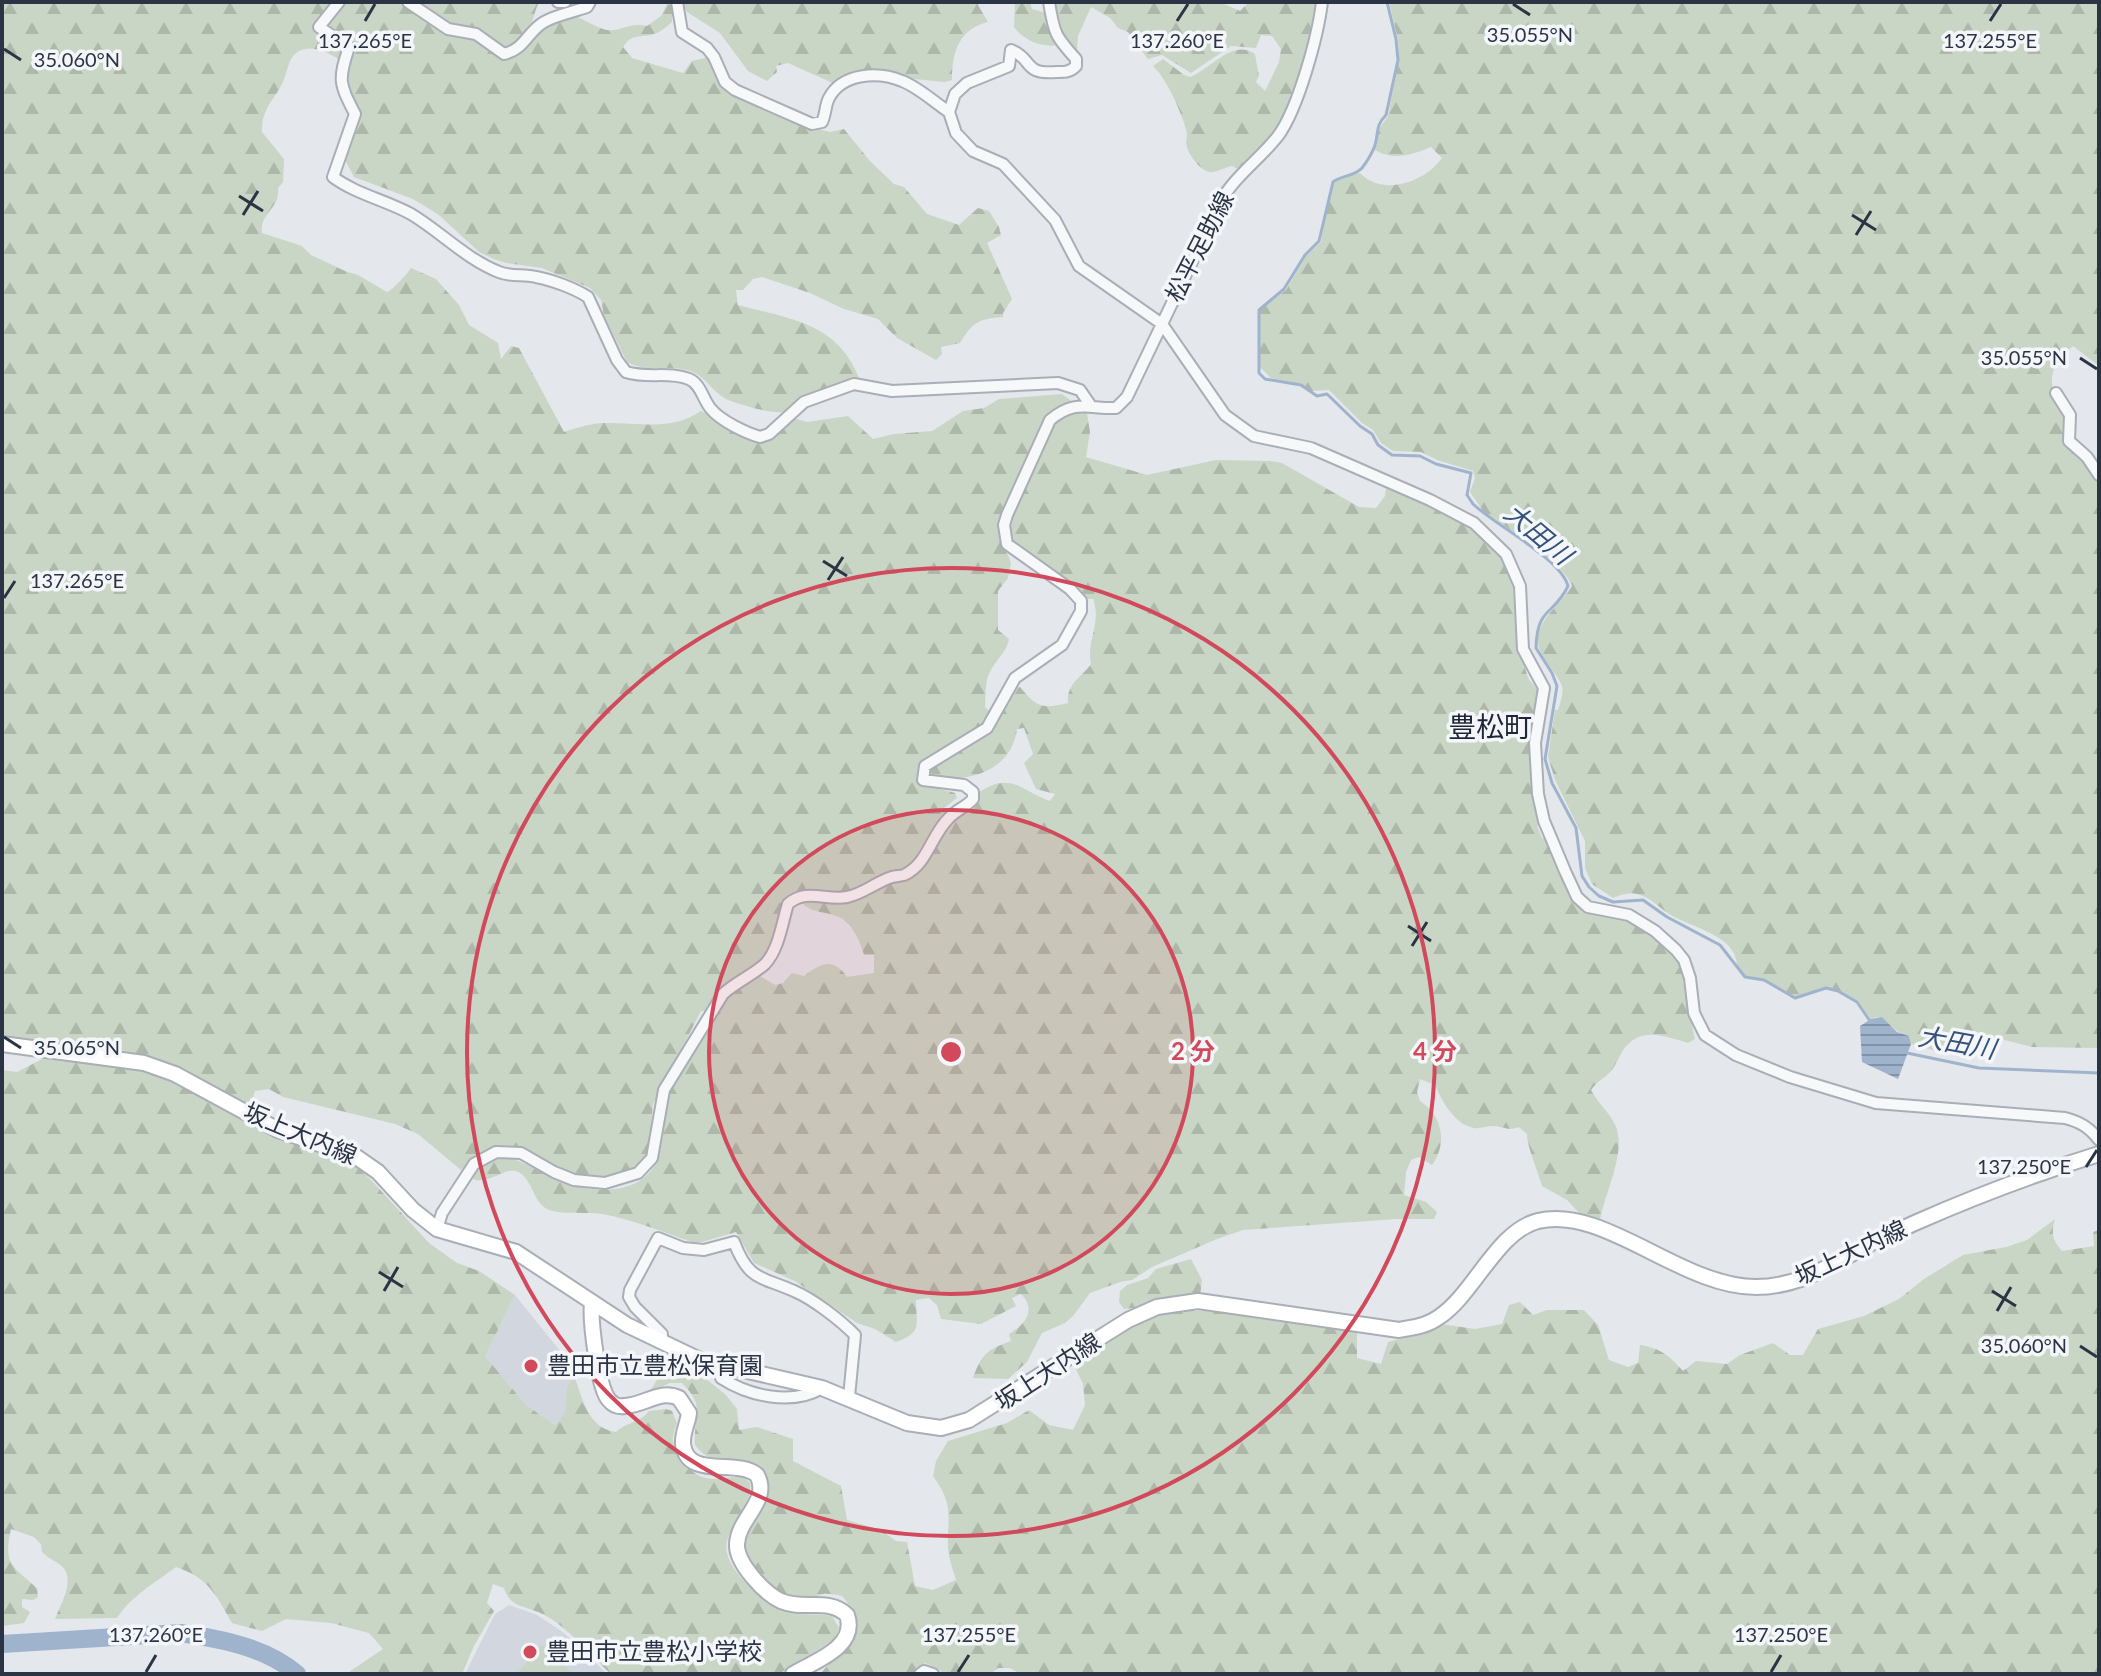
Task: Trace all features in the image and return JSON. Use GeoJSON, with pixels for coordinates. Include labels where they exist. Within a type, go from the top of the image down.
{"type":"FeatureCollection","features":[{"type":"Feature","properties":{"kind":"main road","name":"坂上大内線"},"geometry":{"type":"LineString","coordinates":[[2,1044],[144,1063],[175,1074],[278,1130],[366,1162],[413,1210],[437,1229],[516,1252],[592,1303],[661,1343],[708,1362],[822,1388],[907,1423],[929,1427],[954,1425],[986,1411],[1128,1320],[1157,1307],[1198,1301],[1399,1330],[1424,1325],[1453,1306],[1519,1230],[1536,1222],[1554,1219],[1587,1223],[1691,1273],[1721,1283],[1776,1286],[1816,1274],[1873,1242],[1952,1207],[2099,1154]]}},
{"type":"Feature","properties":{"kind":"main road"},"geometry":{"type":"LineString","coordinates":[[592,1303],[590,1320],[607,1399],[626,1406],[663,1395],[679,1398],[689,1413],[683,1442],[692,1460],[706,1467],[740,1467],[757,1475],[762,1487],[761,1495],[739,1533],[737,1547],[740,1562],[782,1601],[832,1605],[847,1615],[850,1629],[846,1640],[793,1674]]}},
{"type":"Feature","properties":{"kind":"street"},"geometry":{"type":"LineString","coordinates":[[339,2],[319,27],[349,47],[340,72],[345,95],[355,114],[333,177],[351,189],[379,198],[411,214],[467,255],[496,271],[541,278],[588,297],[617,360],[626,372],[658,377],[671,374],[690,379],[714,413],[760,437],[769,434],[804,402],[854,384],[892,391],[1058,383],[1080,390],[1091,406]]}},
{"type":"Feature","properties":{"kind":"street"},"geometry":{"type":"LineString","coordinates":[[408,2],[448,29],[476,34],[504,54],[520,48],[546,21],[587,7],[590,2]]}},
{"type":"Feature","properties":{"kind":"street"},"geometry":{"type":"LineString","coordinates":[[558,2],[565,2]]}},
{"type":"Feature","properties":{"kind":"street"},"geometry":{"type":"LineString","coordinates":[[677,2],[682,32],[707,48],[725,82],[748,97],[812,124],[822,122],[828,99],[840,84],[853,77],[890,77],[905,82],[949,112]]}},
{"type":"Feature","properties":{"kind":"street"},"geometry":{"type":"LineString","coordinates":[[1049,2],[1055,34],[1076,59],[1074,70],[1037,73],[1016,51],[1011,50],[1009,66],[967,83],[955,94],[949,112],[956,133],[973,151],[1003,164],[1055,220],[1079,266],[1162,324],[1216,406],[1242,430],[1254,436],[1311,448],[1430,500],[1474,523],[1506,554],[1520,586],[1523,649],[1544,688],[1535,743],[1544,821],[1577,897],[1594,910],[1629,915],[1666,939],[1684,960],[1690,978],[1694,1013],[1705,1035],[1736,1055],[1790,1077],[1876,1103],[2065,1118],[2079,1122],[2099,1140]]}},
{"type":"Feature","properties":{"kind":"street","name":"松平足助線"},"geometry":{"type":"LineString","coordinates":[[1091,406],[1116,408],[1124,402],[1227,189],[1276,138],[1286,122],[1315,43],[1322,2]]}},
{"type":"Feature","properties":{"kind":"street"},"geometry":{"type":"LineString","coordinates":[[2056,393],[2067,407],[2072,421],[2069,441],[2084,454],[2099,475]]}},
{"type":"Feature","properties":{"kind":"street"},"geometry":{"type":"LineString","coordinates":[[437,1229],[442,1213],[474,1164],[496,1152],[521,1153],[554,1172],[584,1181],[605,1183],[638,1173],[652,1158],[664,1090],[723,994],[736,981],[765,964],[773,951],[788,904],[805,895],[843,898],[904,874],[924,859],[933,839],[950,816],[964,809],[973,799],[973,792],[964,785],[923,780],[925,766],[987,728],[1015,678],[1062,645],[1081,611],[1081,601],[1070,589],[1007,544],[1004,525],[1050,420],[1081,405],[1091,406]]}},
{"type":"Feature","properties":{"kind":"street"},"geometry":{"type":"LineString","coordinates":[[661,1343],[662,1334],[629,1297],[658,1238],[683,1248],[704,1250],[734,1242],[741,1260],[755,1276],[795,1291],[842,1322],[855,1335],[849,1397]]}},
{"type":"Feature","properties":{"kind":"street"},"geometry":{"type":"LineString","coordinates":[[721,1378],[764,1396],[808,1396],[822,1388]]}},
{"type":"Feature","properties":{"kind":"street"},"geometry":{"type":"LineString","coordinates":[[920,1674],[924,1671],[933,1674]]}},
{"type":"Feature","properties":{"kind":"shaded area","name":"豊田市立豊松保育園"},"geometry":{"type":"Polygon","coordinates":[[[515,1295],[565,1357],[574,1375],[567,1388],[565,1413],[555,1425],[526,1405],[485,1356],[515,1295]]]}},
{"type":"Feature","properties":{"kind":"shaded area","name":"豊田市立豊松小学校"},"geometry":{"type":"Polygon","coordinates":[[[509,1605],[537,1615],[564,1633],[607,1674],[465,1674],[495,1614],[509,1605]]]}},
{"type":"Feature","properties":{"kind":"green space"},"geometry":{"type":"Polygon","coordinates":[[[2,2],[335,2],[316,26],[347,47],[341,61],[314,49],[295,54],[264,115],[262,132],[284,159],[283,182],[264,220],[262,233],[302,246],[311,255],[358,275],[387,292],[411,268],[436,279],[459,305],[469,325],[498,343],[501,359],[511,346],[519,348],[564,432],[602,423],[665,424],[689,418],[701,411],[756,439],[790,417],[807,422],[848,416],[873,439],[932,431],[963,411],[984,408],[999,399],[1062,394],[1074,403],[1060,409],[1003,516],[1001,536],[1011,563],[1008,578],[998,591],[998,630],[1009,639],[987,682],[985,707],[993,715],[986,726],[923,766],[920,773],[924,782],[955,793],[957,798],[944,808],[944,816],[923,855],[908,869],[853,892],[795,893],[787,899],[765,957],[732,981],[707,1011],[701,1011],[653,1104],[648,1157],[628,1171],[604,1177],[579,1175],[506,1146],[485,1150],[461,1170],[418,1134],[395,1124],[283,1097],[269,1089],[255,1091],[249,1110],[178,1071],[2,1040],[2,2]]]}},
{"type":"Feature","properties":{"kind":"green space"},"geometry":{"type":"Polygon","coordinates":[[[342,2],[402,2],[475,38],[500,56],[547,25],[575,16],[599,28],[612,30],[647,26],[661,16],[667,4],[672,5],[672,22],[666,27],[626,43],[623,47],[632,58],[683,73],[692,61],[709,57],[747,100],[818,129],[830,132],[844,129],[870,161],[894,184],[904,187],[927,214],[959,225],[978,208],[989,211],[1001,235],[987,243],[1012,299],[1003,317],[977,323],[960,343],[941,347],[942,354],[936,360],[897,338],[878,319],[762,277],[753,279],[743,290],[736,290],[738,305],[793,319],[824,334],[850,359],[859,378],[786,412],[764,410],[726,399],[702,378],[685,369],[635,366],[627,362],[604,316],[601,300],[590,288],[542,268],[506,263],[479,252],[439,215],[413,199],[354,177],[343,156],[358,117],[346,84],[351,48],[323,28],[342,2]]]}},
{"type":"Feature","properties":{"kind":"green space"},"geometry":{"type":"Polygon","coordinates":[[[413,2],[539,2],[527,35],[507,51],[449,26],[413,2]]]}},
{"type":"Feature","properties":{"kind":"green space"},"geometry":{"type":"Polygon","coordinates":[[[681,2],[978,2],[988,22],[978,25],[964,36],[956,51],[952,80],[945,82],[862,74],[847,75],[835,84],[788,63],[776,66],[777,72],[767,81],[748,71],[720,33],[687,12],[681,2]]]}},
{"type":"Feature","properties":{"kind":"green space"},"geometry":{"type":"Polygon","coordinates":[[[1015,2],[1030,2],[1032,9],[1046,13],[1050,31],[1059,45],[1040,44],[1018,32],[1014,27],[1015,2]]]}},
{"type":"Feature","properties":{"kind":"green space"},"geometry":{"type":"Polygon","coordinates":[[[1051,2],[1220,2],[1240,11],[1249,2],[1318,2],[1314,34],[1278,130],[1240,170],[1232,166],[1209,172],[1190,155],[1178,108],[1153,66],[1163,59],[1190,77],[1230,52],[1247,50],[1255,54],[1259,76],[1256,82],[1265,91],[1279,62],[1281,49],[1272,36],[1261,35],[1256,48],[1231,46],[1191,73],[1162,55],[1148,59],[1128,32],[1091,7],[1078,36],[1077,50],[1071,47],[1059,30],[1051,2]]]}},
{"type":"Feature","properties":{"kind":"green space"},"geometry":{"type":"Polygon","coordinates":[[[1389,2],[2099,2],[2099,366],[2073,346],[2057,363],[2052,379],[2056,396],[2069,415],[2069,449],[2085,460],[2099,478],[2099,1048],[2032,1047],[1997,1038],[1973,1041],[1946,1054],[1911,1044],[1909,1036],[1877,1017],[1871,1019],[1858,1001],[1838,990],[1826,987],[1795,997],[1764,980],[1748,978],[1737,968],[1736,957],[1730,948],[1712,934],[1669,914],[1642,895],[1634,893],[1613,898],[1592,884],[1585,868],[1585,841],[1555,780],[1548,757],[1555,710],[1558,710],[1562,698],[1562,689],[1559,679],[1541,654],[1538,639],[1546,618],[1572,586],[1567,577],[1538,549],[1485,514],[1470,492],[1475,478],[1473,471],[1421,452],[1393,451],[1381,443],[1373,430],[1329,390],[1312,391],[1301,384],[1271,378],[1260,367],[1260,310],[1286,290],[1306,256],[1321,242],[1329,193],[1336,180],[1360,173],[1380,184],[1403,184],[1425,174],[1442,158],[1431,147],[1403,156],[1375,150],[1377,132],[1388,116],[1399,60],[1398,40],[1389,2]]]}},
{"type":"Feature","properties":{"kind":"green space"},"geometry":{"type":"Polygon","coordinates":[[[1082,409],[1087,413],[1090,432],[1086,457],[1147,475],[1216,460],[1282,463],[1359,507],[1376,508],[1385,496],[1386,488],[1421,500],[1468,524],[1501,555],[1512,576],[1520,650],[1528,678],[1540,693],[1541,822],[1537,826],[1542,838],[1549,841],[1567,886],[1582,908],[1635,923],[1673,953],[1684,976],[1695,1039],[1688,1043],[1653,1035],[1637,1038],[1623,1050],[1608,1075],[1591,1090],[1616,1127],[1618,1138],[1617,1161],[1600,1220],[1581,1215],[1567,1200],[1542,1186],[1527,1134],[1519,1127],[1467,1126],[1450,1111],[1435,1085],[1420,1079],[1417,1092],[1420,1101],[1438,1122],[1440,1148],[1432,1165],[1419,1157],[1411,1160],[1406,1172],[1404,1195],[1426,1202],[1437,1212],[1434,1219],[1243,1230],[1152,1267],[1132,1280],[1090,1293],[1065,1323],[1042,1333],[1027,1362],[1008,1379],[973,1378],[983,1358],[991,1350],[1011,1341],[1009,1334],[1027,1317],[1028,1306],[1021,1294],[1012,1298],[1016,1306],[981,1324],[941,1319],[937,1305],[929,1298],[916,1300],[916,1327],[911,1335],[896,1342],[875,1329],[857,1323],[795,1281],[754,1263],[736,1232],[692,1242],[648,1226],[597,1213],[547,1209],[525,1178],[516,1171],[475,1180],[472,1177],[483,1166],[502,1158],[522,1162],[563,1182],[597,1190],[620,1188],[641,1180],[657,1161],[670,1090],[715,1010],[733,990],[755,973],[775,985],[783,983],[792,973],[804,976],[826,964],[837,966],[847,977],[874,973],[874,955],[864,955],[848,924],[839,917],[811,909],[802,903],[808,899],[825,901],[896,878],[902,881],[911,875],[950,823],[971,808],[978,793],[989,786],[1008,783],[1050,801],[1055,794],[1036,789],[1024,763],[1033,754],[1024,728],[1017,729],[1007,755],[986,771],[974,776],[946,778],[933,775],[928,769],[989,730],[1000,716],[1013,688],[1020,687],[1041,705],[1068,703],[1069,691],[1091,664],[1090,648],[1096,616],[1093,599],[1083,599],[1078,588],[1064,582],[1014,546],[1008,535],[1010,518],[1048,430],[1060,415],[1082,409]]]}},
{"type":"Feature","properties":{"kind":"green space"},"geometry":{"type":"Polygon","coordinates":[[[50,1055],[162,1073],[354,1164],[429,1243],[457,1263],[479,1271],[515,1295],[485,1356],[526,1405],[555,1425],[565,1413],[567,1388],[574,1375],[588,1411],[606,1430],[616,1432],[649,1411],[672,1411],[677,1423],[674,1447],[689,1469],[711,1479],[744,1477],[750,1483],[750,1490],[727,1541],[730,1562],[746,1583],[778,1608],[793,1613],[832,1616],[839,1628],[835,1639],[779,1674],[611,1674],[558,1624],[513,1602],[504,1588],[493,1584],[487,1603],[494,1611],[462,1674],[346,1674],[383,1649],[369,1633],[331,1623],[286,1619],[262,1631],[232,1623],[204,1582],[176,1567],[137,1596],[117,1618],[55,1619],[68,1583],[65,1569],[42,1552],[41,1544],[34,1537],[11,1529],[9,1557],[16,1569],[37,1588],[38,1597],[22,1599],[22,1607],[30,1612],[24,1623],[2,1626],[2,1070],[17,1072],[50,1055]]]}},
{"type":"Feature","properties":{"kind":"green space"},"geometry":{"type":"Polygon","coordinates":[[[2055,1219],[2053,1236],[2062,1251],[2094,1246],[2093,1232],[2099,1230],[2099,1674],[1020,1674],[1010,1668],[998,1668],[990,1674],[944,1674],[925,1663],[912,1674],[821,1674],[838,1654],[850,1632],[852,1617],[848,1603],[842,1596],[830,1594],[811,1598],[788,1596],[763,1579],[742,1552],[747,1527],[765,1497],[763,1477],[747,1463],[713,1459],[695,1445],[697,1406],[682,1383],[670,1383],[649,1393],[664,1368],[683,1366],[695,1370],[726,1395],[737,1409],[739,1430],[757,1427],[793,1439],[793,1461],[841,1486],[847,1520],[881,1530],[896,1541],[907,1542],[915,1586],[933,1590],[956,1580],[948,1549],[947,1504],[933,1476],[936,1461],[948,1441],[1007,1423],[1029,1410],[1049,1425],[1073,1430],[1085,1405],[1083,1384],[1074,1365],[1133,1325],[1166,1311],[1241,1311],[1295,1323],[1357,1328],[1357,1358],[1381,1364],[1388,1342],[1441,1324],[1475,1329],[1502,1324],[1509,1305],[1520,1302],[1533,1315],[1547,1310],[1584,1310],[1598,1325],[1609,1360],[1628,1367],[1638,1363],[1640,1345],[1664,1354],[1683,1371],[1696,1361],[1727,1364],[1740,1355],[1773,1343],[1790,1355],[1803,1355],[1818,1329],[1864,1316],[1899,1299],[1963,1255],[2027,1240],[2055,1219]]]}},
{"type":"Feature","properties":{"kind":"green space"},"geometry":{"type":"Polygon","coordinates":[[[1191,1259],[1202,1280],[1200,1296],[1169,1298],[1124,1309],[1119,1302],[1120,1291],[1127,1285],[1148,1278],[1156,1269],[1191,1259]]]}},
{"type":"Feature","properties":{"kind":"green space"},"geometry":{"type":"Polygon","coordinates":[[[542,1645],[574,1674],[516,1674],[542,1645]]]}},
{"type":"Feature","properties":{"kind":"water"},"geometry":{"type":"Polygon","coordinates":[[[1882,1017],[1897,1032],[1909,1036],[1911,1044],[1898,1079],[1862,1062],[1860,1026],[1882,1017]]]}},
{"type":"Feature","properties":{"kind":"waterway","name":"大田川"},"geometry":{"type":"LineString","coordinates":[[1387,2],[1398,60],[1386,115],[1379,126],[1373,151],[1362,168],[1333,182],[1319,241],[1305,255],[1284,289],[1259,310],[1259,373],[1265,379],[1301,385],[1317,396],[1327,394],[1392,455],[1420,456],[1436,464],[1471,473],[1467,495],[1473,504],[1541,554],[1563,576],[1568,586],[1543,618],[1537,635],[1536,648],[1557,686],[1545,759],[1552,783],[1576,828],[1582,876],[1589,887],[1613,902],[1643,900],[1667,917],[1720,945],[1745,977],[1764,980],[1795,998],[1826,988],[1838,991],[1857,1002],[1870,1021]]}},
{"type":"Feature","properties":{"kind":"waterway","name":"大田川"},"geometry":{"type":"LineString","coordinates":[[1907,1053],[1979,1068],[2099,1073]]}},
{"type":"Feature","properties":{"kind":"waterway"},"geometry":{"type":"LineString","coordinates":[[2,1644],[181,1633],[227,1641],[257,1651],[297,1674]]}},
{"type":"Feature","properties":{"kind":"place","name":"豊田市立豊松保育園"},"geometry":{"type":"Point","coordinates":[531,1366]}},
{"type":"Feature","properties":{"kind":"place","name":"豊田市立豊松小学校"},"geometry":{"type":"Point","coordinates":[530,1652]}},
{"type":"Feature","properties":{"kind":"district","name":"豊松町"},"geometry":{"type":"Point","coordinates":[1490,727]}}]}
